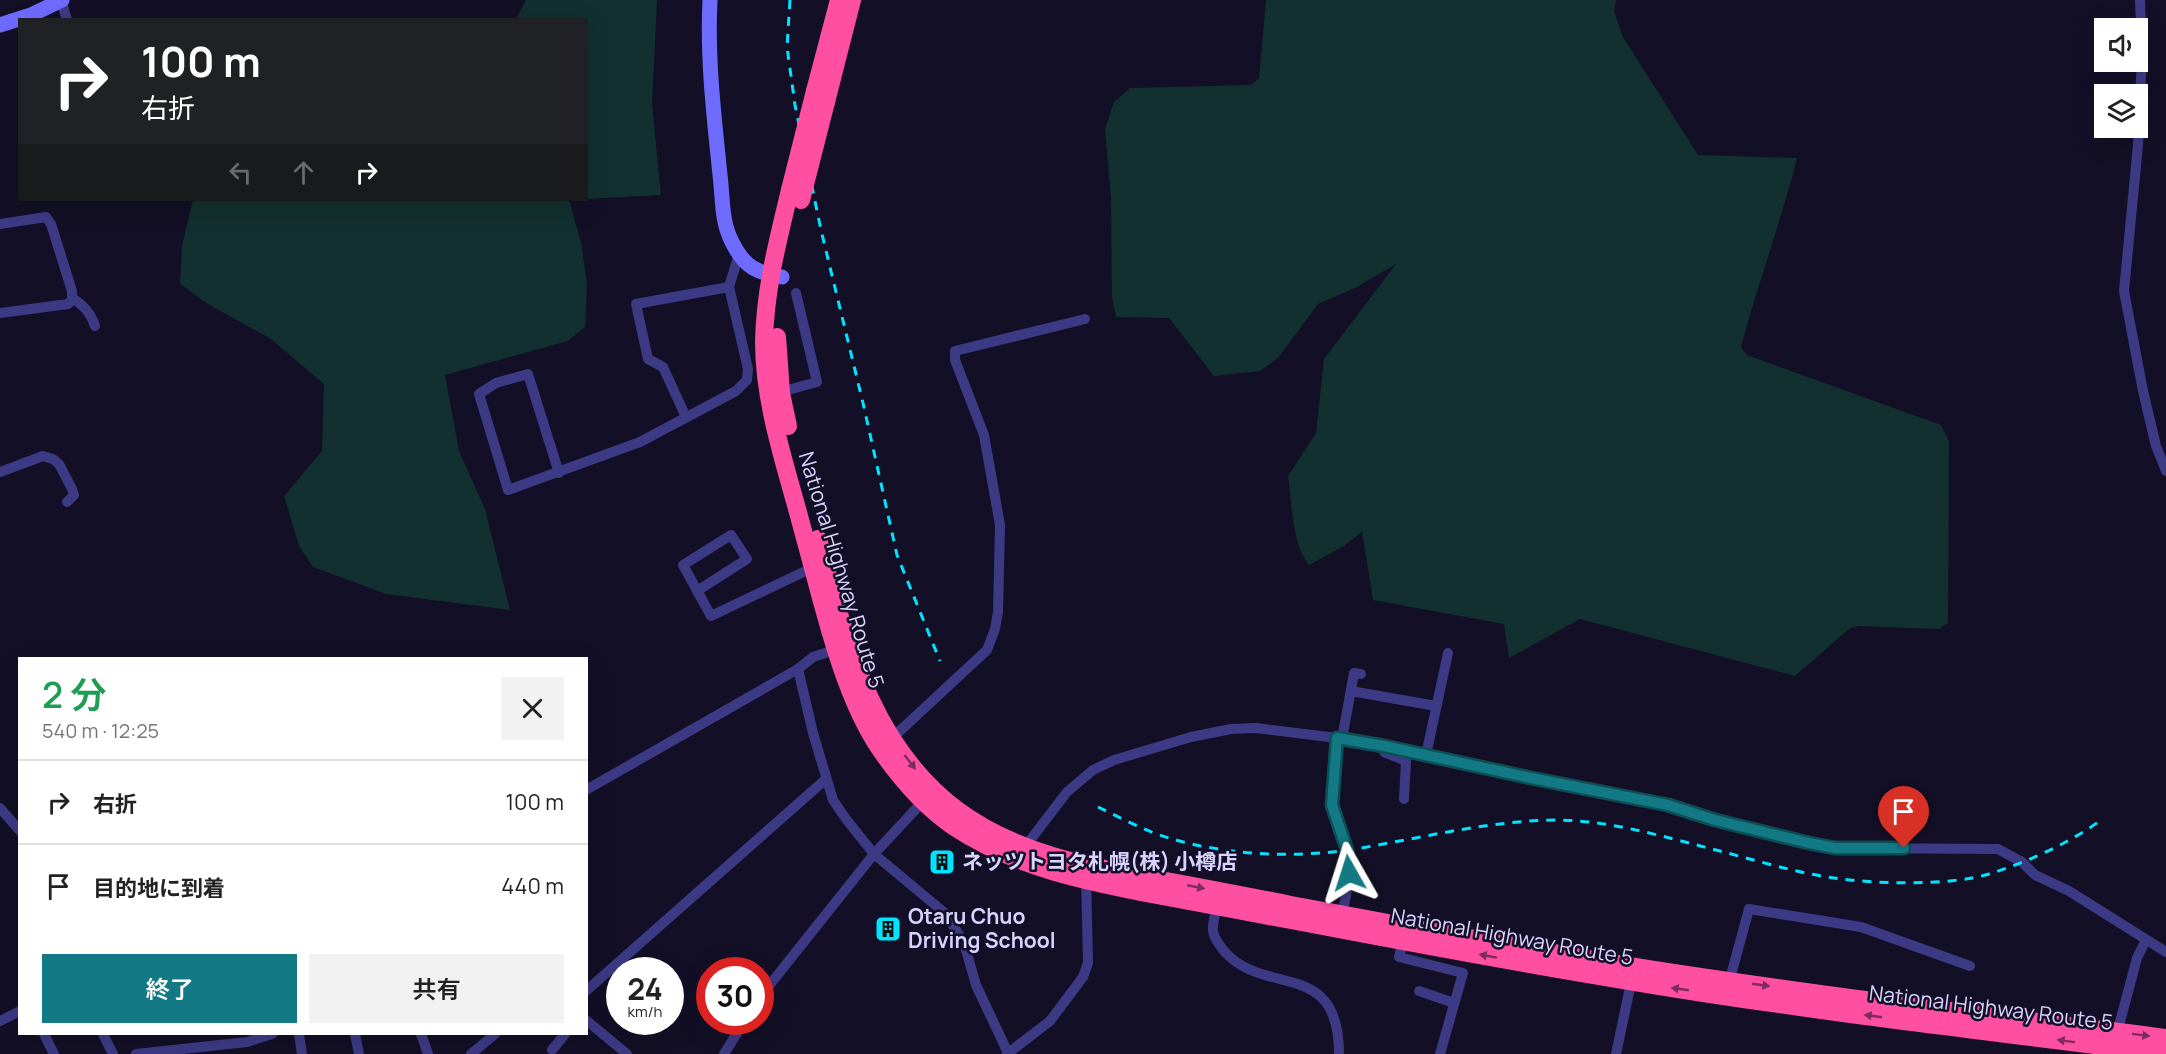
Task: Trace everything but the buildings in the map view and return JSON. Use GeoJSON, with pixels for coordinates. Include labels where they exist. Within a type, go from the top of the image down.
{"type":"FeatureCollection","features":[{"type":"Feature","properties":{"kind":"highway","name":"National Highway Route 5"},"geometry":{"type":"LineString","coordinates":[[839,0],[821,96],[776,276],[764,340],[775,393],[855,700],[886,744],[950,824],[982,844],[1020,861],[1633,974],[2115,1039],[2166,1038]]}},
{"type":"Feature","properties":{"kind":"highway","name":"National Highway Route 5"},"geometry":{"type":"LineString","coordinates":[[821,96],[852,0]]}},
{"type":"Feature","properties":{"kind":"highway","name":"National Highway Route 5"},"geometry":{"type":"LineString","coordinates":[[928,796],[990,830],[1086,873]]}},
{"type":"Feature","properties":{"kind":"highway","name":"National Highway Route 5"},"geometry":{"type":"LineString","coordinates":[[2115,1039],[2166,1054]]}},
{"type":"Feature","properties":{"kind":"street"},"geometry":{"type":"LineString","coordinates":[[22,18],[62,0],[66,18]]}},
{"type":"Feature","properties":{"kind":"street"},"geometry":{"type":"LineString","coordinates":[[710,0],[708,36],[710,83],[722,186],[722,212],[732,242],[739,254],[756,271],[776,276]]}},
{"type":"Feature","properties":{"kind":"street"},"geometry":{"type":"LineString","coordinates":[[2140,0],[2142,55],[2138,145],[2124,291],[2143,391],[2156,446],[2166,471]]}},
{"type":"Feature","properties":{"kind":"street"},"geometry":{"type":"LineString","coordinates":[[0,25],[18,19]]}},
{"type":"Feature","properties":{"kind":"street"},"geometry":{"type":"LineString","coordinates":[[0,224],[46,217],[51,224],[72,291],[72,298],[68,304],[0,313]]}},
{"type":"Feature","properties":{"kind":"street"},"geometry":{"type":"LineString","coordinates":[[559,473],[528,374],[496,383],[479,394],[508,490],[559,473],[640,442],[736,391],[747,380],[748,369],[729,287],[739,254]]}},
{"type":"Feature","properties":{"kind":"street"},"geometry":{"type":"LineString","coordinates":[[686,417],[663,367],[648,359],[636,304],[729,287]]}},
{"type":"Feature","properties":{"kind":"street"},"geometry":{"type":"LineString","coordinates":[[775,393],[817,382],[796,293]]}},
{"type":"Feature","properties":{"kind":"street"},"geometry":{"type":"LineString","coordinates":[[72,298],[88,311],[95,326]]}},
{"type":"Feature","properties":{"kind":"street"},"geometry":{"type":"LineString","coordinates":[[886,744],[987,650],[995,629],[998,612],[1000,525],[996,497],[984,435],[955,360],[955,351],[1085,319]]}},
{"type":"Feature","properties":{"kind":"street"},"geometry":{"type":"LineString","coordinates":[[0,472],[43,456],[53,459],[59,464],[74,495],[67,502]]}},
{"type":"Feature","properties":{"kind":"street"},"geometry":{"type":"LineString","coordinates":[[697,591],[747,559],[731,536],[683,565],[697,591],[711,616],[819,565]]}},
{"type":"Feature","properties":{"kind":"street"},"geometry":{"type":"LineString","coordinates":[[588,789],[798,669],[813,657],[842,647]]}},
{"type":"Feature","properties":{"kind":"street"},"geometry":{"type":"LineString","coordinates":[[1426,754],[1448,654]]}},
{"type":"Feature","properties":{"kind":"street"},"geometry":{"type":"LineString","coordinates":[[798,669],[833,800],[874,854],[946,914],[964,943],[976,985],[1007,1054],[1050,1021],[1083,977],[1088,963],[1086,873]]}},
{"type":"Feature","properties":{"kind":"street"},"geometry":{"type":"LineString","coordinates":[[1341,922],[1348,885],[1349,860],[1342,829],[1332,805],[1340,738],[1354,673],[1361,674]]}},
{"type":"Feature","properties":{"kind":"street"},"geometry":{"type":"LineString","coordinates":[[1351,691],[1436,706]]}},
{"type":"Feature","properties":{"kind":"street"},"geometry":{"type":"LineString","coordinates":[[1027,848],[1031,839],[1067,792],[1093,770],[1114,760],[1191,737],[1231,729],[1256,728],[1340,738],[1426,754],[1542,781],[1668,805],[1715,820],[1835,848],[1998,849],[2022,862],[2035,875],[2069,891],[2166,952]]}},
{"type":"Feature","properties":{"kind":"street"},"geometry":{"type":"LineString","coordinates":[[1384,746],[1384,752],[1406,761],[1404,799]]}},
{"type":"Feature","properties":{"kind":"street"},"geometry":{"type":"LineString","coordinates":[[588,988],[826,779]]}},
{"type":"Feature","properties":{"kind":"street"},"geometry":{"type":"LineString","coordinates":[[774,979],[874,854],[928,796]]}},
{"type":"Feature","properties":{"kind":"street"},"geometry":{"type":"LineString","coordinates":[[0,808],[18,829]]}},
{"type":"Feature","properties":{"kind":"street"},"geometry":{"type":"LineString","coordinates":[[1219,899],[1213,931],[1219,945],[1246,969],[1300,983],[1318,996],[1329,1007],[1337,1023],[1339,1054]]}},
{"type":"Feature","properties":{"kind":"street"},"geometry":{"type":"LineString","coordinates":[[1727,988],[1749,909],[1861,927],[1970,966]]}},
{"type":"Feature","properties":{"kind":"street"},"geometry":{"type":"LineString","coordinates":[[1405,932],[1398,957],[1463,973],[1440,1054]]}},
{"type":"Feature","properties":{"kind":"street"},"geometry":{"type":"LineString","coordinates":[[2115,1039],[2137,958],[2146,940]]}},
{"type":"Feature","properties":{"kind":"street"},"geometry":{"type":"LineString","coordinates":[[1616,1054],[1633,974]]}},
{"type":"Feature","properties":{"kind":"street"},"geometry":{"type":"LineString","coordinates":[[1419,991],[1454,1004]]}},
{"type":"Feature","properties":{"kind":"street"},"geometry":{"type":"LineString","coordinates":[[0,1021],[18,1012]]}},
{"type":"Feature","properties":{"kind":"street"},"geometry":{"type":"LineString","coordinates":[[588,1022],[627,1054]]}},
{"type":"Feature","properties":{"kind":"street"},"geometry":{"type":"LineString","coordinates":[[44,1035],[54,1054]]}},
{"type":"Feature","properties":{"kind":"street"},"geometry":{"type":"LineString","coordinates":[[104,1035],[113,1054]]}},
{"type":"Feature","properties":{"kind":"street"},"geometry":{"type":"LineString","coordinates":[[136,1054],[266,1035]]}},
{"type":"Feature","properties":{"kind":"street"},"geometry":{"type":"LineString","coordinates":[[299,1035],[302,1054]]}},
{"type":"Feature","properties":{"kind":"street"},"geometry":{"type":"LineString","coordinates":[[355,1035],[359,1054]]}},
{"type":"Feature","properties":{"kind":"street"},"geometry":{"type":"LineString","coordinates":[[421,1035],[428,1054]]}},
{"type":"Feature","properties":{"kind":"street"},"geometry":{"type":"LineString","coordinates":[[552,1050],[564,1035]]}},
{"type":"Feature","properties":{"kind":"street"},"geometry":{"type":"LineString","coordinates":[[724,1054],[736,1035]]}},
{"type":"Feature","properties":{"kind":"street"},"geometry":{"type":"LineString","coordinates":[[471,1054],[481,1039]]}},
{"type":"Feature","properties":{"kind":"green space"},"geometry":{"type":"Polygon","coordinates":[[[526,0],[657,0],[652,103],[661,195],[588,199],[588,18],[517,18],[526,0]]]}},
{"type":"Feature","properties":{"kind":"green space"},"geometry":{"type":"Polygon","coordinates":[[[1266,0],[1616,0],[1614,11],[1623,37],[1698,155],[1797,158],[1741,347],[1747,355],[1941,425],[1949,441],[1948,623],[1939,629],[1859,626],[1850,628],[1795,676],[1580,619],[1509,658],[1504,624],[1373,600],[1362,532],[1344,546],[1309,565],[1303,557],[1296,535],[1288,476],[1316,433],[1324,359],[1396,264],[1357,287],[1318,304],[1278,358],[1260,371],[1214,376],[1169,318],[1116,317],[1112,296],[1111,198],[1105,129],[1114,102],[1130,88],[1251,85],[1259,78],[1266,0]]]}},
{"type":"Feature","properties":{"kind":"green space"},"geometry":{"type":"Polygon","coordinates":[[[193,201],[569,201],[581,242],[587,284],[585,327],[568,341],[445,375],[459,451],[485,509],[510,610],[386,594],[313,567],[299,546],[284,496],[322,451],[324,384],[271,339],[208,304],[180,284],[182,246],[193,201]]]}},
{"type":"Feature","properties":{"kind":"railway"},"geometry":{"type":"LineString","coordinates":[[790,0],[787,47],[795,105],[821,230],[897,555],[940,661]]}},
{"type":"Feature","properties":{"kind":"railway"},"geometry":{"type":"LineString","coordinates":[[1098,807],[1151,832],[1190,844],[1235,851],[1281,854],[1349,850],[1452,831],[1529,821],[1574,821],[1613,825],[1651,833],[1786,869],[1851,880],[1890,883],[1954,881],[1989,874],[2047,852],[2101,820]]}},
{"type":"Feature","properties":{"kind":"place","name":"ネッツトヨタ札幌(株) 小樽店"},"geometry":{"type":"Point","coordinates":[942,862]}},
{"type":"Feature","properties":{"kind":"place","name":"Otaru Chuo Driving School"},"geometry":{"type":"Point","coordinates":[888,929]}},
{"type":"Feature","properties":{"kind":"route"},"geometry":{"type":"LineString","coordinates":[[1349,873],[1349,860],[1342,829],[1332,805],[1337,738],[1426,754],[1531,778],[1668,805],[1715,820],[1809,843],[1835,848],[1904,848]]}}]}
